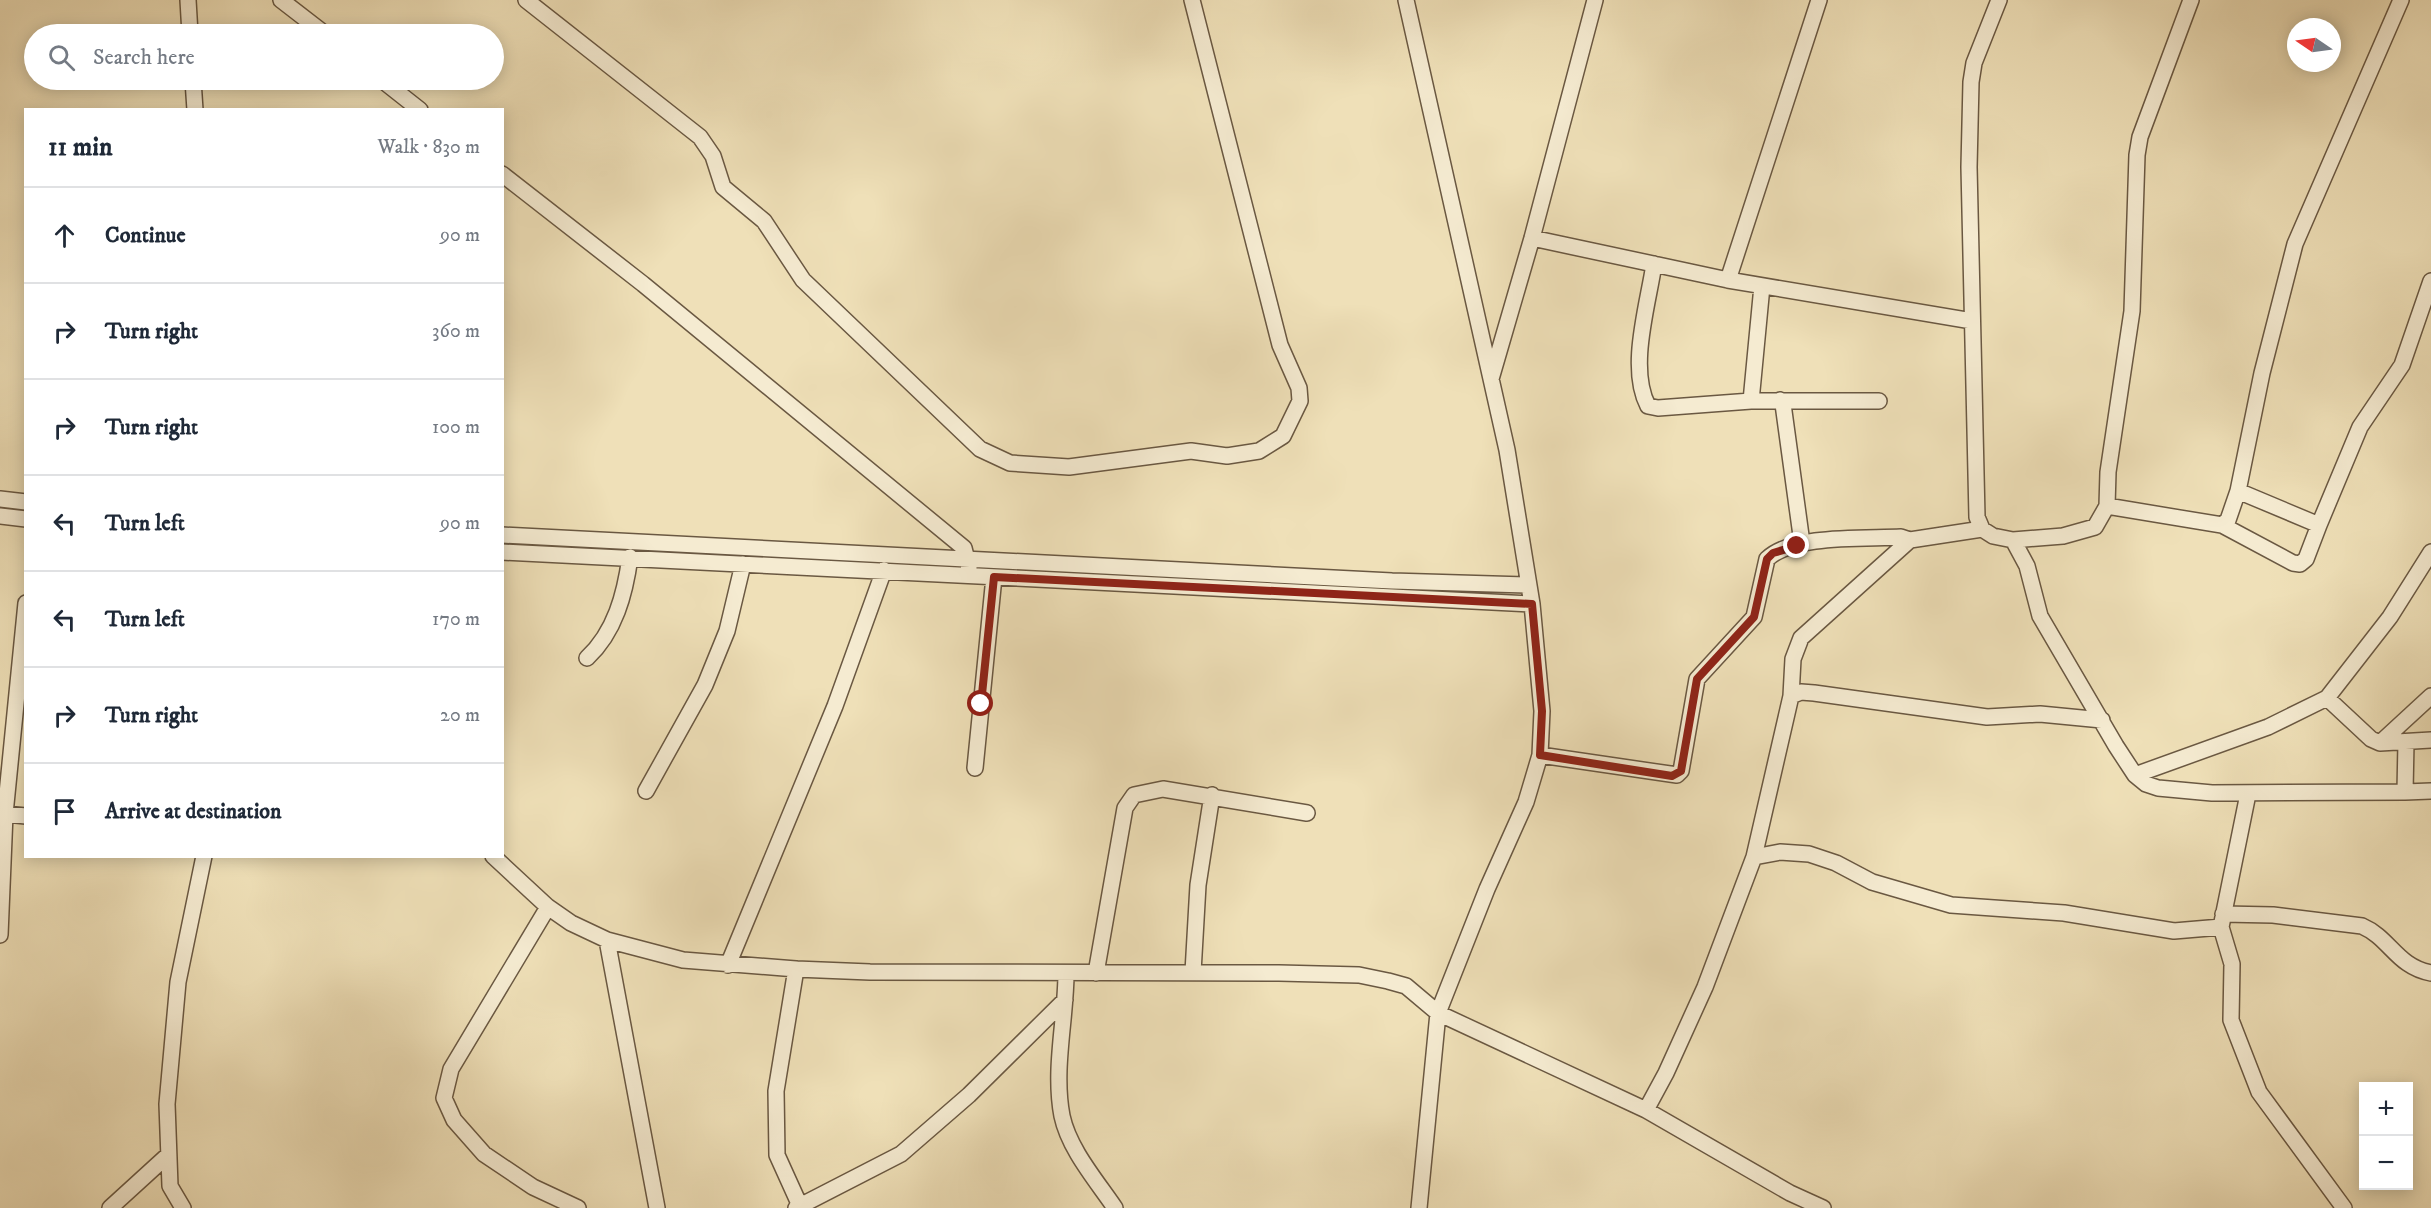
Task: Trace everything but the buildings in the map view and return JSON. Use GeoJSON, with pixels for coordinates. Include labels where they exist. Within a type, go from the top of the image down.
{"type":"FeatureCollection","features":[{"type":"Feature","properties":{"kind":"street"},"geometry":{"type":"LineString","coordinates":[[188,0],[189,24]]}},
{"type":"Feature","properties":{"kind":"street"},"geometry":{"type":"LineString","coordinates":[[281,0],[312,24]]}},
{"type":"Feature","properties":{"kind":"street"},"geometry":{"type":"LineString","coordinates":[[526,0],[700,137],[713,156],[723,187],[764,221],[803,280],[980,448],[1010,463],[1069,467],[1191,451],[1227,456],[1259,451],[1283,436],[1300,401],[1299,388],[1280,345],[1192,0]]}},
{"type":"Feature","properties":{"kind":"street"},"geometry":{"type":"LineString","coordinates":[[1406,0],[1507,450],[1532,604],[1542,711],[1540,755],[1526,802],[1486,889],[1438,1013],[1419,1208]]}},
{"type":"Feature","properties":{"kind":"street"},"geometry":{"type":"LineString","coordinates":[[1491,380],[1532,238],[1595,0]]}},
{"type":"Feature","properties":{"kind":"street"},"geometry":{"type":"LineString","coordinates":[[1728,280],[1820,0]]}},
{"type":"Feature","properties":{"kind":"street"},"geometry":{"type":"LineString","coordinates":[[1999,0],[1974,63],[1971,82],[1972,321],[1977,517],[1982,529],[1994,536],[2013,540],[2064,536],[2095,527],[2107,506],[2108,472],[2132,311],[2137,154],[2140,137],[2191,0]]}},
{"type":"Feature","properties":{"kind":"street"},"geometry":{"type":"LineString","coordinates":[[2222,525],[2228,520],[2238,491],[2262,373],[2295,244],[2401,0]]}},
{"type":"Feature","properties":{"kind":"street"},"geometry":{"type":"LineString","coordinates":[[194,90],[195,108]]}},
{"type":"Feature","properties":{"kind":"street"},"geometry":{"type":"LineString","coordinates":[[395,90],[417,108]]}},
{"type":"Feature","properties":{"kind":"street"},"geometry":{"type":"LineString","coordinates":[[504,176],[643,284],[956,541],[964,548],[969,559],[970,575]]}},
{"type":"Feature","properties":{"kind":"street"},"geometry":{"type":"LineString","coordinates":[[1532,238],[1728,280],[1972,321]]}},
{"type":"Feature","properties":{"kind":"street"},"geometry":{"type":"LineString","coordinates":[[1654,264],[1641,341],[1640,380],[1642,395],[1648,406],[1658,408],[1780,400],[1879,400]]}},
{"type":"Feature","properties":{"kind":"street"},"geometry":{"type":"LineString","coordinates":[[2107,506],[2222,525],[2293,563],[2301,564],[2306,559],[2360,427],[2402,365],[2431,281]]}},
{"type":"Feature","properties":{"kind":"street"},"geometry":{"type":"LineString","coordinates":[[1751,401],[1762,286]]}},
{"type":"Feature","properties":{"kind":"street"},"geometry":{"type":"LineString","coordinates":[[1780,400],[1785,415],[1802,543]]}},
{"type":"Feature","properties":{"kind":"street"},"geometry":{"type":"LineString","coordinates":[[2238,491],[2319,525]]}},
{"type":"Feature","properties":{"kind":"street"},"geometry":{"type":"LineString","coordinates":[[0,500],[24,502]]}},
{"type":"Feature","properties":{"kind":"street"},"geometry":{"type":"LineString","coordinates":[[0,516],[24,519]]}},
{"type":"Feature","properties":{"kind":"street"},"geometry":{"type":"LineString","coordinates":[[1540,755],[1677,775],[1681,771],[1697,679],[1754,617],[1767,559],[1773,553],[1802,543],[1900,537],[1910,540],[1982,529]]}},
{"type":"Feature","properties":{"kind":"street"},"geometry":{"type":"LineString","coordinates":[[504,535],[1392,581],[1528,585]]}},
{"type":"Feature","properties":{"kind":"street"},"geometry":{"type":"LineString","coordinates":[[1646,1110],[1666,1074],[1705,987],[1754,857],[1791,696],[1793,659],[1802,638],[1910,540]]}},
{"type":"Feature","properties":{"kind":"street"},"geometry":{"type":"LineString","coordinates":[[2013,540],[2027,566],[2040,616],[2136,775],[2158,788],[2248,794],[2431,791]]}},
{"type":"Feature","properties":{"kind":"street"},"geometry":{"type":"LineString","coordinates":[[504,552],[1532,604]]}},
{"type":"Feature","properties":{"kind":"street"},"geometry":{"type":"LineString","coordinates":[[2136,775],[2268,727],[2327,698],[2376,637],[2431,552]]}},
{"type":"Feature","properties":{"kind":"street"},"geometry":{"type":"LineString","coordinates":[[587,658],[596,650],[612,622],[625,591],[630,557]]}},
{"type":"Feature","properties":{"kind":"street"},"geometry":{"type":"LineString","coordinates":[[646,791],[705,685],[727,631],[743,564]]}},
{"type":"Feature","properties":{"kind":"street"},"geometry":{"type":"LineString","coordinates":[[728,965],[835,706],[884,570]]}},
{"type":"Feature","properties":{"kind":"street"},"geometry":{"type":"LineString","coordinates":[[975,768],[994,577]]}},
{"type":"Feature","properties":{"kind":"street"},"geometry":{"type":"LineString","coordinates":[[0,935],[5,814],[24,623]]}},
{"type":"Feature","properties":{"kind":"street"},"geometry":{"type":"LineString","coordinates":[[1791,696],[1801,692],[1814,693],[1987,717],[2040,714],[2102,720]]}},
{"type":"Feature","properties":{"kind":"street"},"geometry":{"type":"LineString","coordinates":[[2380,742],[2431,696]]}},
{"type":"Feature","properties":{"kind":"street"},"geometry":{"type":"LineString","coordinates":[[2327,698],[2371,739],[2380,742],[2431,740]]}},
{"type":"Feature","properties":{"kind":"street"},"geometry":{"type":"LineString","coordinates":[[2405,792],[2406,742]]}},
{"type":"Feature","properties":{"kind":"street"},"geometry":{"type":"LineString","coordinates":[[1096,973],[1125,808],[1134,795],[1163,789],[1212,795],[1307,813]]}},
{"type":"Feature","properties":{"kind":"street"},"geometry":{"type":"LineString","coordinates":[[2248,794],[2222,921],[2232,964],[2231,1020],[2259,1092],[2344,1208]]}},
{"type":"Feature","properties":{"kind":"street"},"geometry":{"type":"LineString","coordinates":[[1193,972],[1198,885],[1212,795]]}},
{"type":"Feature","properties":{"kind":"street"},"geometry":{"type":"LineString","coordinates":[[5,814],[24,816]]}},
{"type":"Feature","properties":{"kind":"street"},"geometry":{"type":"LineString","coordinates":[[1754,857],[1780,852],[1809,854],[1836,863],[1872,882],[1951,904],[2064,913],[2174,931],[2206,931],[2222,921],[2273,915],[2362,926],[2375,932],[2392,952],[2413,968],[2430,970]]}},
{"type":"Feature","properties":{"kind":"street"},"geometry":{"type":"LineString","coordinates":[[183,1208],[170,1186],[167,1156],[167,1104],[178,982],[204,858]]}},
{"type":"Feature","properties":{"kind":"street"},"geometry":{"type":"LineString","coordinates":[[495,858],[548,907],[572,923],[606,940],[683,960],[796,969],[1359,975],[1406,987],[1438,1013],[1646,1110],[1790,1193],[1822,1208]]}},
{"type":"Feature","properties":{"kind":"street"},"geometry":{"type":"LineString","coordinates":[[548,907],[457,1060],[444,1098],[454,1120],[484,1154],[533,1187],[578,1208]]}},
{"type":"Feature","properties":{"kind":"street"},"geometry":{"type":"LineString","coordinates":[[606,940],[657,1208]]}},
{"type":"Feature","properties":{"kind":"street"},"geometry":{"type":"LineString","coordinates":[[796,969],[776,1091],[777,1155],[799,1208],[901,1154],[969,1095],[1065,1000]]}},
{"type":"Feature","properties":{"kind":"street"},"geometry":{"type":"LineString","coordinates":[[1066,973],[1060,1073],[1062,1116],[1072,1142],[1114,1208]]}},
{"type":"Feature","properties":{"kind":"street"},"geometry":{"type":"LineString","coordinates":[[110,1208],[167,1156]]}},
{"type":"Feature","properties":{"kind":"route"},"geometry":{"type":"LineString","coordinates":[[981,704],[994,577],[1532,604],[1542,711],[1540,755],[1672,776],[1681,771],[1697,679],[1754,617],[1767,559],[1773,553],[1797,546]]}}]}
